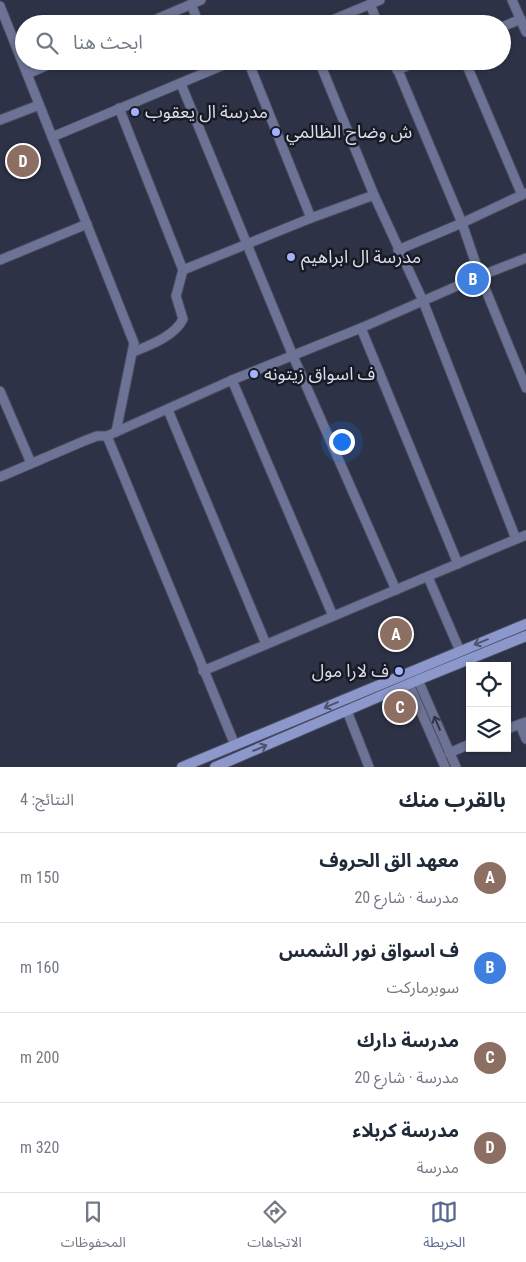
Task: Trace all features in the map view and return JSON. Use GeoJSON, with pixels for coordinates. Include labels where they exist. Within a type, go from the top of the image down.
{"type":"FeatureCollection","features":[{"type":"Feature","properties":{"kind":"main road"},"geometry":{"type":"LineString","coordinates":[[182,767],[526,624]]}},
{"type":"Feature","properties":{"kind":"main road"},"geometry":{"type":"LineString","coordinates":[[215,767],[526,636]]}},
{"type":"Feature","properties":{"kind":"street"},"geometry":{"type":"LineString","coordinates":[[0,1],[4,0]]}},
{"type":"Feature","properties":{"kind":"street"},"geometry":{"type":"LineString","coordinates":[[166,15],[201,0]]}},
{"type":"Feature","properties":{"kind":"street"},"geometry":{"type":"LineString","coordinates":[[344,15],[380,0]]}},
{"type":"Feature","properties":{"kind":"street"},"geometry":{"type":"LineString","coordinates":[[512,0],[526,32]]}},
{"type":"Feature","properties":{"kind":"street"},"geometry":{"type":"LineString","coordinates":[[191,4],[195,15]]}},
{"type":"Feature","properties":{"kind":"street"},"geometry":{"type":"LineString","coordinates":[[370,4],[374,15]]}},
{"type":"Feature","properties":{"kind":"street"},"geometry":{"type":"LineString","coordinates":[[0,6],[15,44]]}},
{"type":"Feature","properties":{"kind":"street"},"geometry":{"type":"LineString","coordinates":[[511,23],[521,19]]}},
{"type":"Feature","properties":{"kind":"street"},"geometry":{"type":"LineString","coordinates":[[25,70],[134,343],[116,432]]}},
{"type":"Feature","properties":{"kind":"street"},"geometry":{"type":"LineString","coordinates":[[27,74],[36,70]]}},
{"type":"Feature","properties":{"kind":"street"},"geometry":{"type":"LineString","coordinates":[[52,137],[181,84],[206,70]]}},
{"type":"Feature","properties":{"kind":"street"},"geometry":{"type":"LineString","coordinates":[[252,70],[311,218]]}},
{"type":"Feature","properties":{"kind":"street"},"geometry":{"type":"LineString","coordinates":[[323,70],[374,195],[423,301],[516,539]]}},
{"type":"Feature","properties":{"kind":"street"},"geometry":{"type":"LineString","coordinates":[[397,70],[462,224],[480,276],[526,388]]}},
{"type":"Feature","properties":{"kind":"street"},"geometry":{"type":"LineString","coordinates":[[398,250],[462,224],[524,194],[469,70]]}},
{"type":"Feature","properties":{"kind":"street"},"geometry":{"type":"LineString","coordinates":[[181,84],[293,356],[396,590]]}},
{"type":"Feature","properties":{"kind":"street"},"geometry":{"type":"LineString","coordinates":[[0,120],[39,105]]}},
{"type":"Feature","properties":{"kind":"street"},"geometry":{"type":"LineString","coordinates":[[119,108],[183,270],[176,296],[183,319],[180,324],[158,342],[133,352]]}},
{"type":"Feature","properties":{"kind":"street"},"geometry":{"type":"LineString","coordinates":[[183,270],[311,218],[374,195]]}},
{"type":"Feature","properties":{"kind":"street"},"geometry":{"type":"LineString","coordinates":[[0,260],[87,224]]}},
{"type":"Feature","properties":{"kind":"street"},"geometry":{"type":"LineString","coordinates":[[0,477],[97,436],[107,436],[232,380],[526,258]]}},
{"type":"Feature","properties":{"kind":"street"},"geometry":{"type":"LineString","coordinates":[[361,328],[458,564]]}},
{"type":"Feature","properties":{"kind":"street"},"geometry":{"type":"LineString","coordinates":[[232,380],[333,616]]}},
{"type":"Feature","properties":{"kind":"street"},"geometry":{"type":"LineString","coordinates":[[0,391],[31,463]]}},
{"type":"Feature","properties":{"kind":"street"},"geometry":{"type":"LineString","coordinates":[[168,410],[266,644]]}},
{"type":"Feature","properties":{"kind":"street"},"geometry":{"type":"LineString","coordinates":[[107,436],[234,745]]}},
{"type":"Feature","properties":{"kind":"street"},"geometry":{"type":"LineString","coordinates":[[202,671],[526,535]]}},
{"type":"Feature","properties":{"kind":"street"},"geometry":{"type":"LineString","coordinates":[[428,576],[460,651]]}},
{"type":"Feature","properties":{"kind":"street"},"geometry":{"type":"LineString","coordinates":[[414,682],[456,767]]}},
{"type":"Feature","properties":{"kind":"street"},"geometry":{"type":"LineString","coordinates":[[414,682],[445,767]]}},
{"type":"Feature","properties":{"kind":"street"},"geometry":{"type":"LineString","coordinates":[[347,711],[369,767]]}},
{"type":"Feature","properties":{"kind":"street"},"geometry":{"type":"LineString","coordinates":[[511,728],[523,723],[526,739]]}},
{"type":"Feature","properties":{"kind":"street"},"geometry":{"type":"LineString","coordinates":[[449,752],[466,746]]}},
{"type":"Feature","properties":{"kind":"place","name":"مدرسة ال يعقوب"},"geometry":{"type":"Point","coordinates":[135,112]}},
{"type":"Feature","properties":{"kind":"place","name":"ش وضاح الظالمي"},"geometry":{"type":"Point","coordinates":[276,132]}},
{"type":"Feature","properties":{"kind":"place","name":"مدرسة كربلاء"},"geometry":{"type":"Point","coordinates":[23,161]}},
{"type":"Feature","properties":{"kind":"place","name":"مدرسة ال ابراهيم"},"geometry":{"type":"Point","coordinates":[291,257]}},
{"type":"Feature","properties":{"kind":"place","name":"ف اسواق نور الشمس"},"geometry":{"type":"Point","coordinates":[473,279]}},
{"type":"Feature","properties":{"kind":"place","name":"ف اسواق زيتونه"},"geometry":{"type":"Point","coordinates":[254,374]}},
{"type":"Feature","properties":{"kind":"place","name":"معهد الق الحروف"},"geometry":{"type":"Point","coordinates":[396,634]}},
{"type":"Feature","properties":{"kind":"place","name":"ف لارا مول"},"geometry":{"type":"Point","coordinates":[399,671]}},
{"type":"Feature","properties":{"kind":"place","name":"مدرسة دارك"},"geometry":{"type":"Point","coordinates":[400,707]}}]}
